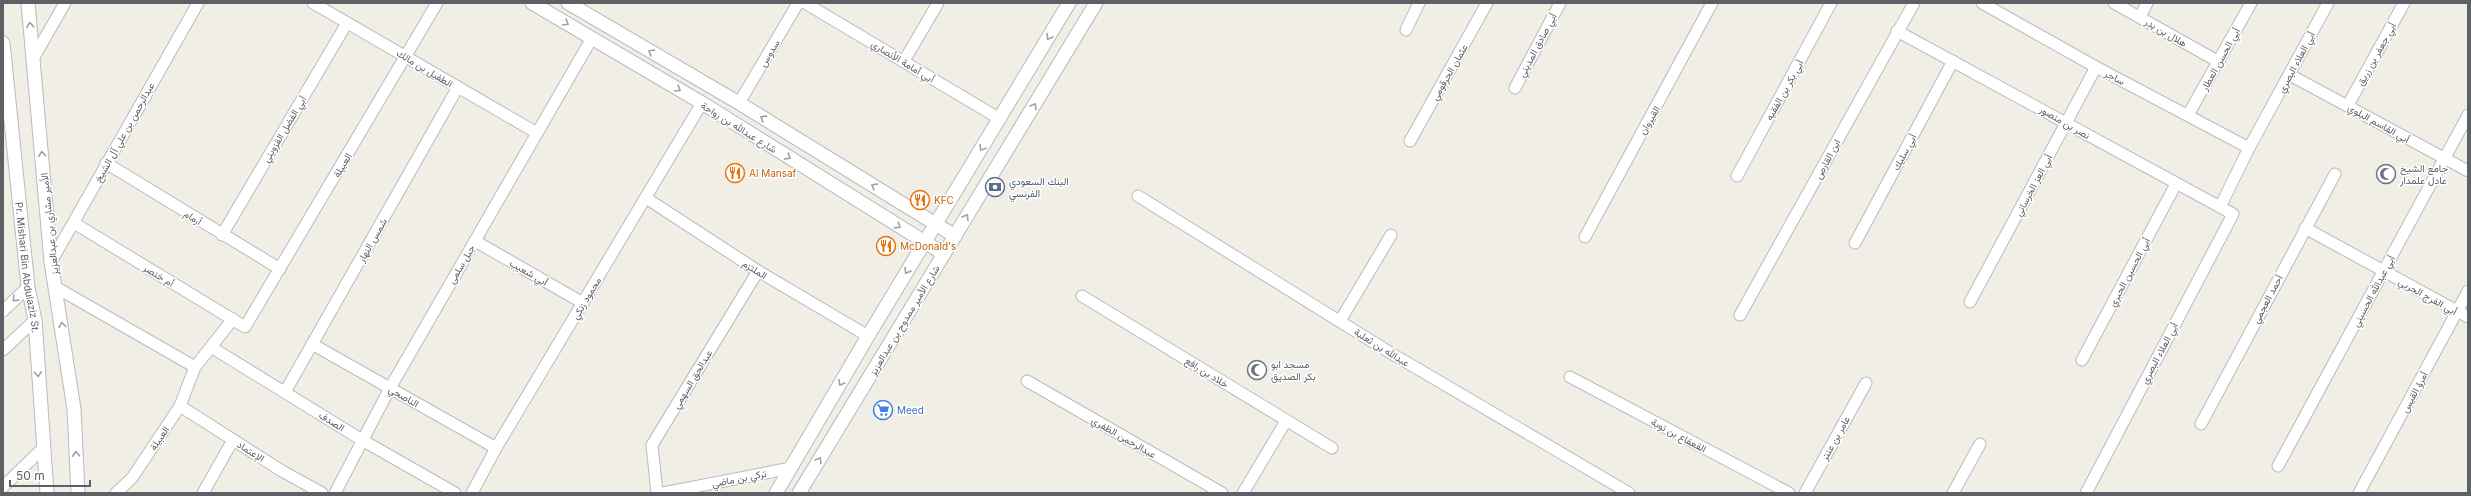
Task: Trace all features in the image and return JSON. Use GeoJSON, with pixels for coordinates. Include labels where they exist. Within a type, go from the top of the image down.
{"type":"FeatureCollection","features":[{"type":"Feature","properties":{"kind":"street","name":"الأمير مشاري بن عبدالعزيز"},"geometry":{"type":"LineString","coordinates":[[28,3],[51,262],[74,409],[78,493]]}},
{"type":"Feature","properties":{"kind":"street"},"geometry":{"type":"LineString","coordinates":[[34,57],[65,3]]}},
{"type":"Feature","properties":{"kind":"street","name":"عبدالرحمن بن علي آل الشيخ"},"geometry":{"type":"LineString","coordinates":[[51,262],[198,3]]}},
{"type":"Feature","properties":{"kind":"street","name":"الطفيل بن مالك"},"geometry":{"type":"LineString","coordinates":[[313,3],[537,134]]}},
{"type":"Feature","properties":{"kind":"street","name":"العبيلة"},"geometry":{"type":"LineString","coordinates":[[245,327],[437,3]]}},
{"type":"Feature","properties":{"kind":"street","name":"شارع عبدالله بن رواحة"},"geometry":{"type":"LineString","coordinates":[[532,3],[702,104],[944,254]]}},
{"type":"Feature","properties":{"kind":"street","name":"شارع عبدالله بن رواحة"},"geometry":{"type":"LineString","coordinates":[[568,3],[739,103],[955,236]]}},
{"type":"Feature","properties":{"kind":"street","name":"سدوس"},"geometry":{"type":"LineString","coordinates":[[739,103],[798,3]]}},
{"type":"Feature","properties":{"kind":"street","name":"أبي أمامة الأنصاري"},"geometry":{"type":"LineString","coordinates":[[805,3],[1000,119]]}},
{"type":"Feature","properties":{"kind":"street"},"geometry":{"type":"LineString","coordinates":[[904,61],[938,3]]}},
{"type":"Feature","properties":{"kind":"street"},"geometry":{"type":"LineString","coordinates":[[776,493],[924,242],[1069,3]]}},
{"type":"Feature","properties":{"kind":"street","name":"شارع الأمير ممدوح بن عبدالعزيز"},"geometry":{"type":"LineString","coordinates":[[799,493],[1096,3]]}},
{"type":"Feature","properties":{"kind":"street"},"geometry":{"type":"LineString","coordinates":[[1406,30],[1419,3]]}},
{"type":"Feature","properties":{"kind":"street","name":"عثمان الحرقومي"},"geometry":{"type":"LineString","coordinates":[[1410,141],[1487,3]]}},
{"type":"Feature","properties":{"kind":"street","name":"أبي صادق المديني"},"geometry":{"type":"LineString","coordinates":[[1514,88],[1560,3]]}},
{"type":"Feature","properties":{"kind":"street","name":"القيروان"},"geometry":{"type":"LineString","coordinates":[[1585,237],[1712,3]]}},
{"type":"Feature","properties":{"kind":"street","name":"أبي بكر بن الفقيه"},"geometry":{"type":"LineString","coordinates":[[1737,176],[1832,3]]}},
{"type":"Feature","properties":{"kind":"street","name":"ابن القارص"},"geometry":{"type":"LineString","coordinates":[[1740,315],[1799,212],[1897,31],[1914,3]]}},
{"type":"Feature","properties":{"kind":"street","name":"ساجر"},"geometry":{"type":"LineString","coordinates":[[1982,3],[2002,8],[2096,67],[2249,148]]}},
{"type":"Feature","properties":{"kind":"street","name":"هلال بن بدر"},"geometry":{"type":"LineString","coordinates":[[2114,3],[2219,62]]}},
{"type":"Feature","properties":{"kind":"street"},"geometry":{"type":"LineString","coordinates":[[2140,17],[2147,3]]}},
{"type":"Feature","properties":{"kind":"street","name":"أبي الحسن العطار"},"geometry":{"type":"LineString","coordinates":[[2188,115],[2251,3]]}},
{"type":"Feature","properties":{"kind":"street","name":"أبي العلاء البصري"},"geometry":{"type":"LineString","coordinates":[[2220,207],[2249,148],[2328,3]]}},
{"type":"Feature","properties":{"kind":"street","name":"أبي جعفر بن زريق"},"geometry":{"type":"LineString","coordinates":[[2348,105],[2404,3]]}},
{"type":"Feature","properties":{"kind":"street","name":"أبي الفضل القزويني"},"geometry":{"type":"LineString","coordinates":[[222,235],[347,23]]}},
{"type":"Feature","properties":{"kind":"street","name":"نصر بن منصور"},"geometry":{"type":"LineString","coordinates":[[1897,31],[2233,214]]}},
{"type":"Feature","properties":{"kind":"street","name":"جبل سلمى"},"geometry":{"type":"LineString","coordinates":[[335,493],[390,388],[592,38]]}},
{"type":"Feature","properties":{"kind":"street","name":"Pr. Mishari Bin Abdulaziz St."},"geometry":{"type":"LineString","coordinates":[[3,43],[28,286],[35,320],[47,493]]}},
{"type":"Feature","properties":{"kind":"street","name":"أبي سليك"},"geometry":{"type":"LineString","coordinates":[[1855,243],[1953,61]]}},
{"type":"Feature","properties":{"kind":"street","name":"أبي العز الخرساني"},"geometry":{"type":"LineString","coordinates":[[1970,302],[2096,67]]}},
{"type":"Feature","properties":{"kind":"street","name":"أبي القاسم البلوي"},"geometry":{"type":"LineString","coordinates":[[2290,75],[2468,171]]}},
{"type":"Feature","properties":{"kind":"street","name":"شمس النهار"},"geometry":{"type":"LineString","coordinates":[[285,392],[458,87]]}},
{"type":"Feature","properties":{"kind":"street","name":"محمود زنكي"},"geometry":{"type":"LineString","coordinates":[[472,493],[496,448],[702,104]]}},
{"type":"Feature","properties":{"kind":"street","name":"أبي عبدالله الحسيني"},"geometry":{"type":"LineString","coordinates":[[2278,466],[2468,115]]}},
{"type":"Feature","properties":{"kind":"street","name":"أرمام"},"geometry":{"type":"LineString","coordinates":[[106,163],[280,269]]}},
{"type":"Feature","properties":{"kind":"street","name":"أحمد العجمي"},"geometry":{"type":"LineString","coordinates":[[2201,424],[2335,174]]}},
{"type":"Feature","properties":{"kind":"street","name":"أبي الحسين الحبري"},"geometry":{"type":"LineString","coordinates":[[2082,360],[2176,184]]}},
{"type":"Feature","properties":{"kind":"street","name":"عبدالله بن ثعلبة"},"geometry":{"type":"LineString","coordinates":[[1138,196],[1495,416],[1628,493]]}},
{"type":"Feature","properties":{"kind":"street","name":"الملتزم"},"geometry":{"type":"LineString","coordinates":[[646,198],[758,271],[868,336]]}},
{"type":"Feature","properties":{"kind":"street","name":"أبي العلاء البصري"},"geometry":{"type":"LineString","coordinates":[[2086,493],[2233,214]]}},
{"type":"Feature","properties":{"kind":"street","name":"أم خنصر"},"geometry":{"type":"LineString","coordinates":[[74,223],[245,327]]}},
{"type":"Feature","properties":{"kind":"street","name":"أبي الفرج الحربي"},"geometry":{"type":"LineString","coordinates":[[2305,228],[2468,317]]}},
{"type":"Feature","properties":{"kind":"street"},"geometry":{"type":"LineString","coordinates":[[1340,321],[1391,235]]}},
{"type":"Feature","properties":{"kind":"street","name":"أبي شعيب"},"geometry":{"type":"LineString","coordinates":[[475,240],[583,303]]}},
{"type":"Feature","properties":{"kind":"street","name":"عبدالحق السهمي"},"geometry":{"type":"LineString","coordinates":[[657,493],[652,445],[758,271]]}},
{"type":"Feature","properties":{"kind":"street"},"geometry":{"type":"LineString","coordinates":[[3,311],[28,286]]}},
{"type":"Feature","properties":{"kind":"street"},"geometry":{"type":"LineString","coordinates":[[56,288],[194,368]]}},
{"type":"Feature","properties":{"kind":"street","name":"أمرؤ القيس"},"geometry":{"type":"LineString","coordinates":[[2359,493],[2468,291]]}},
{"type":"Feature","properties":{"kind":"street","name":"خلاد بن رافع"},"geometry":{"type":"LineString","coordinates":[[1082,296],[1332,448]]}},
{"type":"Feature","properties":{"kind":"street","name":"العبيلة"},"geometry":{"type":"LineString","coordinates":[[116,493],[132,478],[180,406],[194,368],[233,319]]}},
{"type":"Feature","properties":{"kind":"street"},"geometry":{"type":"LineString","coordinates":[[3,350],[35,320]]}},
{"type":"Feature","properties":{"kind":"street","name":"الناصحي"},"geometry":{"type":"LineString","coordinates":[[312,344],[496,448]]}},
{"type":"Feature","properties":{"kind":"street","name":"الصدف"},"geometry":{"type":"LineString","coordinates":[[211,347],[362,440],[455,493]]}},
{"type":"Feature","properties":{"kind":"street","name":"القعقاع بن توبة"},"geometry":{"type":"LineString","coordinates":[[1570,377],[1788,493]]}},
{"type":"Feature","properties":{"kind":"street","name":"عبدالرحمن الظفري"},"geometry":{"type":"LineString","coordinates":[[1027,381],[1222,493]]}},
{"type":"Feature","properties":{"kind":"street","name":"عامر بن عنتر"},"geometry":{"type":"LineString","coordinates":[[1805,493],[1866,383]]}},
{"type":"Feature","properties":{"kind":"street","name":"الإعتماد"},"geometry":{"type":"LineString","coordinates":[[180,406],[322,493]]}},
{"type":"Feature","properties":{"kind":"street"},"geometry":{"type":"LineString","coordinates":[[1243,493],[1286,421]]}},
{"type":"Feature","properties":{"kind":"street"},"geometry":{"type":"LineString","coordinates":[[203,493],[234,440]]}},
{"type":"Feature","properties":{"kind":"street"},"geometry":{"type":"LineString","coordinates":[[1953,493],[1980,444]]}},
{"type":"Feature","properties":{"kind":"street"},"geometry":{"type":"LineString","coordinates":[[3,487],[43,448]]}},
{"type":"Feature","properties":{"kind":"street","name":"تركي بن ماضي"},"geometry":{"type":"LineString","coordinates":[[663,493],[791,468]]}},
{"type":"Feature","properties":{"kind":"place","name":"Al Mansaf"},"geometry":{"type":"Point","coordinates":[735,173]}},
{"type":"Feature","properties":{"kind":"place","name":"جامع الشيخ عادل علمدار"},"geometry":{"type":"Point","coordinates":[2386,174]}},
{"type":"Feature","properties":{"kind":"place","name":"البنك السعودي الفرنسي"},"geometry":{"type":"Point","coordinates":[995,187]}},
{"type":"Feature","properties":{"kind":"place","name":"KFC"},"geometry":{"type":"Point","coordinates":[920,200]}},
{"type":"Feature","properties":{"kind":"place","name":"McDonald's"},"geometry":{"type":"Point","coordinates":[886,246]}},
{"type":"Feature","properties":{"kind":"place","name":"مسجد ابو بكر الصديق"},"geometry":{"type":"Point","coordinates":[1257,370]}},
{"type":"Feature","properties":{"kind":"place","name":"Meed"},"geometry":{"type":"Point","coordinates":[883,410]}}]}
